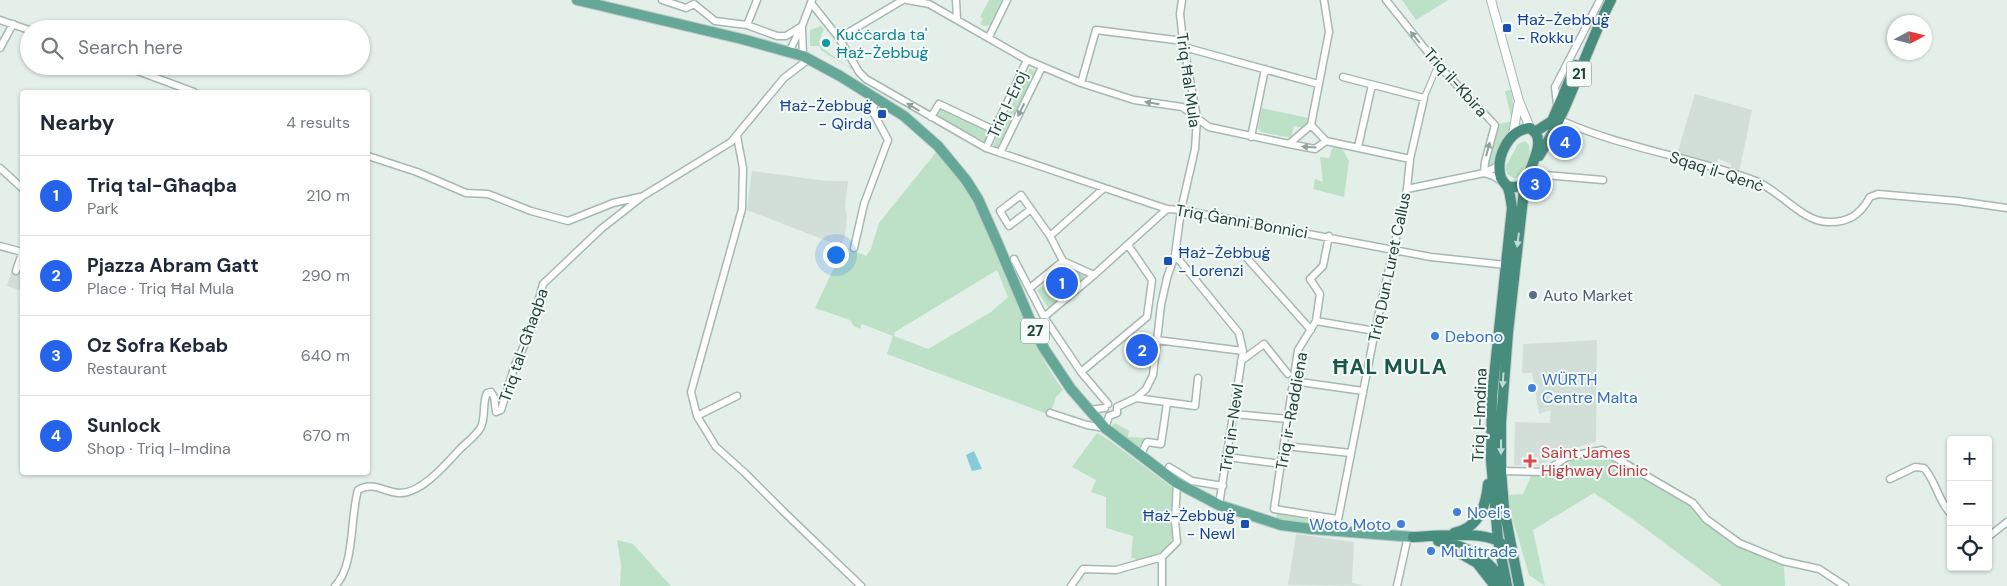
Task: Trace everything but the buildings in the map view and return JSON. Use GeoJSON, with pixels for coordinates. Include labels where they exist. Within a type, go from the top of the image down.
{"type":"FeatureCollection","features":[{"type":"Feature","properties":{"kind":"highway","name":"Triq l-Imdina"},"geometry":{"type":"LineString","coordinates":[[1524,197],[1538,157],[1560,120],[1574,91],[1597,27],[1611,0]]}},
{"type":"Feature","properties":{"kind":"highway","name":"Triq l-Imdina"},"geometry":{"type":"LineString","coordinates":[[1513,135],[1519,130],[1533,130],[1552,121],[1586,42],[1597,27]]}},
{"type":"Feature","properties":{"kind":"highway","name":"Triq l-Imdina"},"geometry":{"type":"LineString","coordinates":[[1518,586],[1504,508],[1501,471],[1503,380],[1525,182],[1539,145],[1560,120]]}},
{"type":"Feature","properties":{"kind":"highway"},"geometry":{"type":"LineString","coordinates":[[1533,130],[1539,145]]}},
{"type":"Feature","properties":{"kind":"highway"},"geometry":{"type":"LineString","coordinates":[[1500,165],[1503,151],[1513,135]]}},
{"type":"Feature","properties":{"kind":"highway","name":"Triq l-Imdina"},"geometry":{"type":"LineString","coordinates":[[1500,165],[1501,179],[1506,185],[1512,208],[1492,396],[1491,460],[1496,539],[1506,586]]}},
{"type":"Feature","properties":{"kind":"highway"},"geometry":{"type":"LineString","coordinates":[[1506,185],[1517,188],[1525,182]]}},
{"type":"Feature","properties":{"kind":"highway"},"geometry":{"type":"LineString","coordinates":[[1410,536],[1461,531],[1473,523],[1480,516],[1486,502],[1491,460]]}},
{"type":"Feature","properties":{"kind":"highway"},"geometry":{"type":"LineString","coordinates":[[1410,536],[1456,551],[1477,563],[1495,586]]}},
{"type":"Feature","properties":{"kind":"highway","name":"27"},"geometry":{"type":"LineString","coordinates":[[1410,536],[1469,536],[1496,539]]}},
{"type":"Feature","properties":{"kind":"highway","name":"27"},"geometry":{"type":"LineString","coordinates":[[1410,536],[1448,542],[1474,553],[1494,568],[1506,586]]}},
{"type":"Feature","properties":{"kind":"highway"},"geometry":{"type":"LineString","coordinates":[[1496,539],[1507,552],[1518,586]]}},
{"type":"Feature","properties":{"kind":"main road","name":"27"},"geometry":{"type":"LineString","coordinates":[[577,0],[789,52],[806,58],[875,98],[922,130],[966,180],[978,199],[1035,332],[1057,369],[1087,410],[1105,428],[1177,483],[1219,505],[1281,525],[1312,529],[1337,525],[1410,536]]}},
{"type":"Feature","properties":{"kind":"street"},"geometry":{"type":"LineString","coordinates":[[662,0],[686,8],[694,2],[715,21],[747,25],[777,36],[786,36],[802,26]]}},
{"type":"Feature","properties":{"kind":"street"},"geometry":{"type":"LineString","coordinates":[[747,25],[756,0]]}},
{"type":"Feature","properties":{"kind":"street"},"geometry":{"type":"LineString","coordinates":[[840,38],[905,0],[929,4],[1027,60],[1081,83],[1134,100],[1182,108],[1209,127],[1251,137],[1315,149],[1326,141]]}},
{"type":"Feature","properties":{"kind":"street"},"geometry":{"type":"LineString","coordinates":[[956,0],[957,20]]}},
{"type":"Feature","properties":{"kind":"street"},"geometry":{"type":"LineString","coordinates":[[989,37],[1007,0]]}},
{"type":"Feature","properties":{"kind":"street","name":"Triq Ħal Mula"},"geometry":{"type":"LineString","coordinates":[[1117,407],[1136,398],[1146,389],[1153,375],[1160,305],[1175,255],[1181,210],[1195,149],[1197,118],[1180,14],[1182,0]]}},
{"type":"Feature","properties":{"kind":"street"},"geometry":{"type":"LineString","coordinates":[[1289,144],[1311,126],[1328,32],[1324,0]]}},
{"type":"Feature","properties":{"kind":"street","name":"Triq il-Kbira"},"geometry":{"type":"LineString","coordinates":[[1386,0],[1438,65],[1495,125],[1484,173]]}},
{"type":"Feature","properties":{"kind":"street"},"geometry":{"type":"LineString","coordinates":[[1491,0],[1519,101],[1533,130]]}},
{"type":"Feature","properties":{"kind":"street"},"geometry":{"type":"LineString","coordinates":[[1558,108],[1555,88],[1600,0]]}},
{"type":"Feature","properties":{"kind":"street"},"geometry":{"type":"LineString","coordinates":[[789,52],[811,2]]}},
{"type":"Feature","properties":{"kind":"street","name":"Triq Ġanni Bonnici"},"geometry":{"type":"LineString","coordinates":[[811,2],[840,38],[859,72],[866,79],[986,148],[1167,209],[1329,236],[1432,256],[1506,264]]}},
{"type":"Feature","properties":{"kind":"street"},"geometry":{"type":"LineString","coordinates":[[0,20],[20,27]]}},
{"type":"Feature","properties":{"kind":"street"},"geometry":{"type":"LineString","coordinates":[[0,48],[13,24]]}},
{"type":"Feature","properties":{"kind":"street"},"geometry":{"type":"LineString","coordinates":[[802,26],[806,58]]}},
{"type":"Feature","properties":{"kind":"street"},"geometry":{"type":"LineString","coordinates":[[1081,83],[1096,30],[1184,44],[1318,84]]}},
{"type":"Feature","properties":{"kind":"street","name":"Triq tal-Għaqba"},"geometry":{"type":"LineString","coordinates":[[335,586],[340,581],[347,563],[354,502],[358,490],[364,486],[374,486],[399,493],[411,491],[446,465],[477,434],[482,424],[487,393],[491,392],[494,397],[496,412],[501,410],[515,365],[529,335],[543,284],[600,229],[643,196],[731,142],[784,78],[806,58]]}},
{"type":"Feature","properties":{"kind":"street","name":"Triq l-Eroj"},"geometry":{"type":"LineString","coordinates":[[986,148],[1027,60]]}},
{"type":"Feature","properties":{"kind":"street","name":"Triq Dun Luret Callus"},"geometry":{"type":"LineString","coordinates":[[1337,525],[1375,331],[1407,188],[1410,159],[1424,98],[1438,65]]}},
{"type":"Feature","properties":{"kind":"street","name":"Triq l-Eroj"},"geometry":{"type":"LineString","coordinates":[[1000,153],[1042,67]]}},
{"type":"Feature","properties":{"kind":"street"},"geometry":{"type":"LineString","coordinates":[[1251,137],[1265,69]]}},
{"type":"Feature","properties":{"kind":"street"},"geometry":{"type":"LineString","coordinates":[[148,75],[189,90]]}},
{"type":"Feature","properties":{"kind":"street"},"geometry":{"type":"LineString","coordinates":[[1343,78],[1424,98]]}},
{"type":"Feature","properties":{"kind":"street"},"geometry":{"type":"LineString","coordinates":[[1358,147],[1372,84]]}},
{"type":"Feature","properties":{"kind":"street"},"geometry":{"type":"LineString","coordinates":[[854,248],[864,204],[888,140],[873,112],[875,98]]}},
{"type":"Feature","properties":{"kind":"street"},"geometry":{"type":"LineString","coordinates":[[1513,135],[1519,101]]}},
{"type":"Feature","properties":{"kind":"street"},"geometry":{"type":"LineString","coordinates":[[931,117],[939,104],[994,130]]}},
{"type":"Feature","properties":{"kind":"street","name":"Sqaq il-Qenċ"},"geometry":{"type":"LineString","coordinates":[[1560,120],[1623,142],[1754,180],[1776,191],[1817,221],[1828,222],[1851,218],[1864,209],[1870,197],[1878,194],[1958,201],[2007,208]]}},
{"type":"Feature","properties":{"kind":"street"},"geometry":{"type":"LineString","coordinates":[[1311,126],[1326,141],[1410,159]]}},
{"type":"Feature","properties":{"kind":"street"},"geometry":{"type":"LineString","coordinates":[[737,136],[743,168],[742,209],[691,392],[697,416],[716,447],[860,586]]}},
{"type":"Feature","properties":{"kind":"street"},"geometry":{"type":"LineString","coordinates":[[370,157],[417,172],[466,193],[488,194],[531,211],[568,221],[613,203],[643,196]]}},
{"type":"Feature","properties":{"kind":"street"},"geometry":{"type":"LineString","coordinates":[[1407,188],[1484,173],[1500,165]]}},
{"type":"Feature","properties":{"kind":"street"},"geometry":{"type":"LineString","coordinates":[[0,168],[20,186]]}},
{"type":"Feature","properties":{"kind":"street"},"geometry":{"type":"LineString","coordinates":[[1484,173],[1493,176],[1506,185]]}},
{"type":"Feature","properties":{"kind":"street"},"geometry":{"type":"LineString","coordinates":[[1533,174],[1603,180]]}},
{"type":"Feature","properties":{"kind":"street"},"geometry":{"type":"LineString","coordinates":[[1050,236],[1103,189]]}},
{"type":"Feature","properties":{"kind":"street"},"geometry":{"type":"LineString","coordinates":[[1033,212],[1009,226],[1000,211],[1021,195],[1050,236],[1063,261],[1094,275]]}},
{"type":"Feature","properties":{"kind":"street"},"geometry":{"type":"LineString","coordinates":[[1044,317],[1167,209]]}},
{"type":"Feature","properties":{"kind":"street","name":"Triq ir-Raddiena"},"geometry":{"type":"LineString","coordinates":[[1329,236],[1323,266],[1310,279],[1320,294],[1316,321],[1298,350],[1274,509],[1337,525]]}},
{"type":"Feature","properties":{"kind":"street"},"geometry":{"type":"LineString","coordinates":[[1081,372],[1147,317],[1152,280],[1128,245]]}},
{"type":"Feature","properties":{"kind":"street"},"geometry":{"type":"LineString","coordinates":[[0,246],[20,251]]}},
{"type":"Feature","properties":{"kind":"street"},"geometry":{"type":"LineString","coordinates":[[1157,340],[1243,351],[1239,333],[1175,255]]}},
{"type":"Feature","properties":{"kind":"street"},"geometry":{"type":"LineString","coordinates":[[1246,257],[1310,330]]}},
{"type":"Feature","properties":{"kind":"street"},"geometry":{"type":"LineString","coordinates":[[1014,258],[1044,317],[1081,372],[1107,406],[1106,414],[1109,416]]}},
{"type":"Feature","properties":{"kind":"street"},"geometry":{"type":"LineString","coordinates":[[16,272],[20,259]]}},
{"type":"Feature","properties":{"kind":"street"},"geometry":{"type":"LineString","coordinates":[[1030,288],[1063,261]]}},
{"type":"Feature","properties":{"kind":"street"},"geometry":{"type":"LineString","coordinates":[[1316,321],[1375,331]]}},
{"type":"Feature","properties":{"kind":"street"},"geometry":{"type":"LineString","coordinates":[[1241,361],[1264,344],[1288,374]]}},
{"type":"Feature","properties":{"kind":"street","name":"Triq in-Newl"},"geometry":{"type":"LineString","coordinates":[[1219,505],[1243,351]]}},
{"type":"Feature","properties":{"kind":"street"},"geometry":{"type":"LineString","coordinates":[[1136,398],[1195,406],[1198,378]]}},
{"type":"Feature","properties":{"kind":"street"},"geometry":{"type":"LineString","coordinates":[[1293,381],[1363,391]]}},
{"type":"Feature","properties":{"kind":"street"},"geometry":{"type":"LineString","coordinates":[[697,416],[738,396]]}},
{"type":"Feature","properties":{"kind":"street"},"geometry":{"type":"LineString","coordinates":[[1140,456],[1146,442],[1161,444],[1167,402]]}},
{"type":"Feature","properties":{"kind":"street"},"geometry":{"type":"LineString","coordinates":[[1087,410],[1114,404],[1118,411],[1116,415],[1109,416]]}},
{"type":"Feature","properties":{"kind":"street"},"geometry":{"type":"LineString","coordinates":[[1050,413],[1105,428],[1109,416]]}},
{"type":"Feature","properties":{"kind":"street"},"geometry":{"type":"LineString","coordinates":[[1234,414],[1288,419]]}},
{"type":"Feature","properties":{"kind":"street"},"geometry":{"type":"LineString","coordinates":[[1285,446],[1351,453]]}},
{"type":"Feature","properties":{"kind":"street"},"geometry":{"type":"LineString","coordinates":[[1501,471],[1544,472],[1567,458],[1602,450],[1693,503],[1706,519],[1739,543],[1783,561],[1818,569],[1845,586]]}},
{"type":"Feature","properties":{"kind":"street"},"geometry":{"type":"LineString","coordinates":[[1227,457],[1281,464]]}},
{"type":"Feature","properties":{"kind":"street"},"geometry":{"type":"LineString","coordinates":[[1169,467],[1192,481],[1223,486]]}},
{"type":"Feature","properties":{"kind":"street"},"geometry":{"type":"LineString","coordinates":[[1890,479],[1915,467],[1924,468],[1932,478],[1947,509]]}},
{"type":"Feature","properties":{"kind":"street"},"geometry":{"type":"LineString","coordinates":[[1071,586],[1083,569],[1116,570],[1162,557],[1176,542],[1177,483]]}},
{"type":"Feature","properties":{"kind":"street"},"geometry":{"type":"LineString","coordinates":[[1992,534],[2007,522]]}},
{"type":"Feature","properties":{"kind":"street"},"geometry":{"type":"LineString","coordinates":[[1397,586],[1410,536]]}},
{"type":"Feature","properties":{"kind":"street"},"geometry":{"type":"LineString","coordinates":[[1162,557],[1162,586]]}},
{"type":"Feature","properties":{"kind":"shaded area"},"geometry":{"type":"Polygon","coordinates":[[[1695,94],[1752,110],[1739,173],[1731,170],[1731,164],[1719,159],[1715,165],[1677,154],[1695,94]]]}},
{"type":"Feature","properties":{"kind":"shaded area"},"geometry":{"type":"Polygon","coordinates":[[[752,171],[827,181],[848,181],[845,206],[847,217],[845,236],[840,246],[747,210],[752,171]]]}},
{"type":"Feature","properties":{"kind":"shaded area"},"geometry":{"type":"Polygon","coordinates":[[[11,272],[20,273],[20,290],[7,286],[11,272]]]}},
{"type":"Feature","properties":{"kind":"shaded area"},"geometry":{"type":"Polygon","coordinates":[[[1597,340],[1596,442],[1564,451],[1540,466],[1514,465],[1515,422],[1550,423],[1551,410],[1539,414],[1532,373],[1522,373],[1523,344],[1597,340]]]}},
{"type":"Feature","properties":{"kind":"shaded area"},"geometry":{"type":"Polygon","coordinates":[[[1296,534],[1354,542],[1352,583],[1365,586],[1288,585],[1296,534]]]}},
{"type":"Feature","properties":{"kind":"green space"},"geometry":{"type":"Polygon","coordinates":[[[989,0],[1003,0],[990,25],[984,26],[980,24],[983,19],[980,17],[989,0]]]}},
{"type":"Feature","properties":{"kind":"green space"},"geometry":{"type":"Polygon","coordinates":[[[1402,0],[1448,0],[1416,20],[1402,0]]]}},
{"type":"Feature","properties":{"kind":"green space"},"geometry":{"type":"Polygon","coordinates":[[[821,26],[824,29],[819,42],[822,48],[847,66],[822,51],[819,46],[810,46],[810,30],[821,26]]]}},
{"type":"Feature","properties":{"kind":"green space"},"geometry":{"type":"Polygon","coordinates":[[[1030,68],[1035,71],[999,148],[993,145],[1030,68]]]}},
{"type":"Feature","properties":{"kind":"green space"},"geometry":{"type":"Polygon","coordinates":[[[1511,90],[1516,120],[1500,148],[1494,165],[1491,167],[1488,162],[1499,124],[1512,121],[1505,91],[1511,90]]]}},
{"type":"Feature","properties":{"kind":"green space"},"geometry":{"type":"Polygon","coordinates":[[[942,107],[990,132],[986,142],[937,116],[942,107]]]}},
{"type":"Feature","properties":{"kind":"green space"},"geometry":{"type":"Polygon","coordinates":[[[1262,108],[1308,118],[1307,125],[1303,128],[1294,126],[1291,138],[1261,132],[1258,128],[1262,108]]]}},
{"type":"Feature","properties":{"kind":"green space"},"geometry":{"type":"Polygon","coordinates":[[[1525,141],[1529,145],[1528,159],[1525,169],[1515,179],[1507,174],[1506,166],[1518,144],[1525,141]]]}},
{"type":"Feature","properties":{"kind":"green space"},"geometry":{"type":"Polygon","coordinates":[[[1333,146],[1341,147],[1349,161],[1344,197],[1313,189],[1315,179],[1323,182],[1320,157],[1329,158],[1333,146]]]}},
{"type":"Feature","properties":{"kind":"green space"},"geometry":{"type":"Polygon","coordinates":[[[937,151],[958,179],[976,208],[1039,352],[1063,390],[1056,397],[1050,415],[887,354],[893,336],[862,324],[860,329],[854,326],[850,320],[815,308],[844,247],[866,256],[871,249],[879,223],[937,151]],[[997,270],[895,332],[894,336],[928,349],[991,312],[1008,297],[997,270]]]}},
{"type":"Feature","properties":{"kind":"green space"},"geometry":{"type":"Polygon","coordinates":[[[1067,267],[1086,276],[1048,308],[1037,290],[1067,267]]]}},
{"type":"Feature","properties":{"kind":"green space"},"geometry":{"type":"Polygon","coordinates":[[[1115,423],[1129,431],[1128,437],[1145,438],[1138,448],[1112,426],[1115,423]]]}},
{"type":"Feature","properties":{"kind":"green space"},"geometry":{"type":"Polygon","coordinates":[[[1097,433],[1173,488],[1176,515],[1174,533],[1166,548],[1159,554],[1136,563],[1135,558],[1131,558],[1133,536],[1106,528],[1106,497],[1091,492],[1096,480],[1072,467],[1097,433]]]}},
{"type":"Feature","properties":{"kind":"green space"},"geometry":{"type":"Polygon","coordinates":[[[1607,455],[1784,565],[1785,586],[1722,586],[1631,518],[1594,493],[1533,530],[1545,586],[1529,575],[1510,510],[1508,495],[1523,494],[1531,476],[1545,476],[1575,459],[1607,455]]]}},
{"type":"Feature","properties":{"kind":"green space"},"geometry":{"type":"Polygon","coordinates":[[[1277,513],[1330,522],[1332,525],[1329,527],[1276,519],[1277,513]]]}},
{"type":"Feature","properties":{"kind":"green space"},"geometry":{"type":"Polygon","coordinates":[[[617,540],[633,544],[671,586],[620,586],[621,565],[617,540]]]}},
{"type":"Feature","properties":{"kind":"water"},"geometry":{"type":"Polygon","coordinates":[[[974,451],[982,469],[972,471],[966,455],[974,451]]]}},
{"type":"Feature","properties":{"kind":"place","name":"Ħaż-Żebbuġ - Rokku"},"geometry":{"type":"Point","coordinates":[1507,28]}},
{"type":"Feature","properties":{"kind":"place","name":"Kuċċarda ta' Ħaż-Żebbuġ"},"geometry":{"type":"Point","coordinates":[826,43]}},
{"type":"Feature","properties":{"kind":"place","name":"Ħaż-Żebbuġ - Qirda"},"geometry":{"type":"Point","coordinates":[882,114]}},
{"type":"Feature","properties":{"kind":"place","name":"Sunlock"},"geometry":{"type":"Point","coordinates":[1565,142]}},
{"type":"Feature","properties":{"kind":"place","name":"Oz Sofra Kebab"},"geometry":{"type":"Point","coordinates":[1535,184]}},
{"type":"Feature","properties":{"kind":"place","name":"Ħaż-Żebbuġ - Lorenzi"},"geometry":{"type":"Point","coordinates":[1168,261]}},
{"type":"Feature","properties":{"kind":"place","name":"Triq tal-Għaqba"},"geometry":{"type":"Point","coordinates":[1062,283]}},
{"type":"Feature","properties":{"kind":"place","name":"Auto Market"},"geometry":{"type":"Point","coordinates":[1533,295]}},
{"type":"Feature","properties":{"kind":"place","name":"Debono"},"geometry":{"type":"Point","coordinates":[1435,336]}},
{"type":"Feature","properties":{"kind":"place","name":"Pjazza Abram Gatt"},"geometry":{"type":"Point","coordinates":[1142,350]}},
{"type":"Feature","properties":{"kind":"place","name":"WÜRTH Centre Malta"},"geometry":{"type":"Point","coordinates":[1532,388]}},
{"type":"Feature","properties":{"kind":"place","name":"Saint James Highway Clinic"},"geometry":{"type":"Point","coordinates":[1530,461]}},
{"type":"Feature","properties":{"kind":"place","name":"Noel's"},"geometry":{"type":"Point","coordinates":[1457,512]}},
{"type":"Feature","properties":{"kind":"place","name":"Ħaż-Żebbuġ - Newl"},"geometry":{"type":"Point","coordinates":[1245,524]}},
{"type":"Feature","properties":{"kind":"place","name":"Woto Moto"},"geometry":{"type":"Point","coordinates":[1401,524]}},
{"type":"Feature","properties":{"kind":"place","name":"Multitrade"},"geometry":{"type":"Point","coordinates":[1431,551]}},
{"type":"Feature","properties":{"kind":"district","name":"ĦAL MULA"},"geometry":{"type":"Point","coordinates":[1390,367]}}]}
